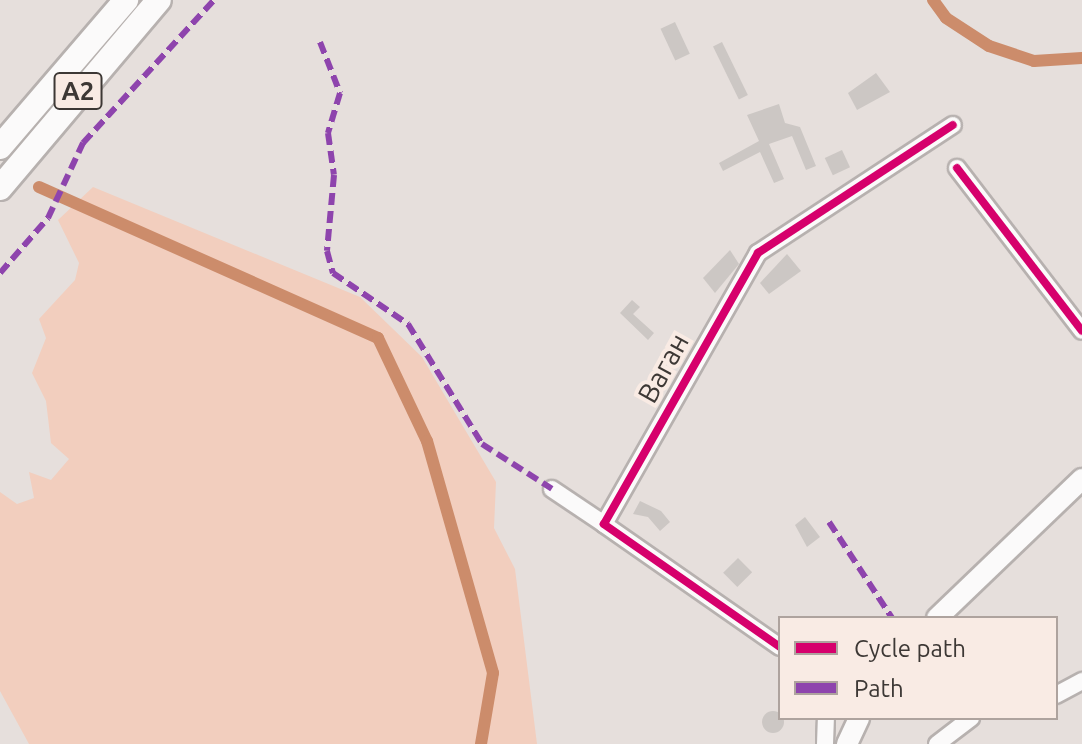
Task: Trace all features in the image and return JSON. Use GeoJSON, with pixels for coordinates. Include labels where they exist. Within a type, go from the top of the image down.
{"type":"FeatureCollection","features":[{"type":"Feature","properties":{"kind":"highway","name":"A2"},"geometry":{"type":"LineString","coordinates":[[0,147],[126,0]]}},
{"type":"Feature","properties":{"kind":"highway","name":"A2"},"geometry":{"type":"LineString","coordinates":[[0,188],[159,0]]}},
{"type":"Feature","properties":{"kind":"main road"},"geometry":{"type":"LineString","coordinates":[[939,616],[1082,479]]}},
{"type":"Feature","properties":{"kind":"main road"},"geometry":{"type":"LineString","coordinates":[[847,744],[858,720]]}},
{"type":"Feature","properties":{"kind":"street","name":"Ваган"},"geometry":{"type":"LineString","coordinates":[[604,524],[758,253],[953,125]]}},
{"type":"Feature","properties":{"kind":"street"},"geometry":{"type":"LineString","coordinates":[[957,168],[1082,331]]}},
{"type":"Feature","properties":{"kind":"street"},"geometry":{"type":"LineString","coordinates":[[552,489],[778,646]]}},
{"type":"Feature","properties":{"kind":"street"},"geometry":{"type":"LineString","coordinates":[[1058,694],[1082,681]]}},
{"type":"Feature","properties":{"kind":"street"},"geometry":{"type":"LineString","coordinates":[[825,744],[826,720]]}},
{"type":"Feature","properties":{"kind":"street"},"geometry":{"type":"LineString","coordinates":[[937,744],[968,720]]}},
{"type":"Feature","properties":{"kind":"shaded area"},"geometry":{"type":"Polygon","coordinates":[[[93,187],[360,297],[422,357],[496,482],[494,528],[515,569],[537,744],[29,744],[0,691],[0,492],[17,504],[34,498],[29,472],[51,480],[69,459],[51,443],[46,401],[32,373],[46,338],[39,319],[75,280],[79,263],[58,220],[93,187]]]}},
{"type":"Feature","properties":{"kind":"building"},"geometry":{"type":"Polygon","coordinates":[[[675,22],[690,54],[675,60],[660,29],[675,22]]]}},
{"type":"Feature","properties":{"kind":"building"},"geometry":{"type":"Polygon","coordinates":[[[722,42],[748,95],[739,99],[713,46],[722,42]]]}},
{"type":"Feature","properties":{"kind":"building"},"geometry":{"type":"Polygon","coordinates":[[[876,73],[890,92],[857,110],[848,93],[876,73]]]}},
{"type":"Feature","properties":{"kind":"building"},"geometry":{"type":"Polygon","coordinates":[[[779,104],[785,123],[800,127],[816,166],[806,170],[792,136],[769,144],[784,179],[774,183],[760,152],[723,171],[719,163],[759,141],[747,115],[779,104]]]}},
{"type":"Feature","properties":{"kind":"building"},"geometry":{"type":"Polygon","coordinates":[[[842,150],[850,167],[833,175],[825,158],[842,150]]]}},
{"type":"Feature","properties":{"kind":"building"},"geometry":{"type":"Polygon","coordinates":[[[730,250],[739,264],[715,293],[703,278],[730,250]]]}},
{"type":"Feature","properties":{"kind":"building"},"geometry":{"type":"Polygon","coordinates":[[[787,254],[801,271],[769,294],[760,283],[787,254]]]}},
{"type":"Feature","properties":{"kind":"building"},"geometry":{"type":"Polygon","coordinates":[[[632,300],[640,307],[633,314],[654,333],[648,340],[620,313],[632,300]]]}},
{"type":"Feature","properties":{"kind":"building"},"geometry":{"type":"Polygon","coordinates":[[[640,501],[661,511],[670,522],[660,531],[648,517],[633,514],[640,501]]]}},
{"type":"Feature","properties":{"kind":"building"},"geometry":{"type":"Polygon","coordinates":[[[805,517],[820,537],[807,547],[795,525],[805,517]]]}},
{"type":"Feature","properties":{"kind":"building"},"geometry":{"type":"Polygon","coordinates":[[[738,558],[752,572],[737,587],[723,573],[738,558]]]}},
{"type":"Feature","properties":{"kind":"building"},"geometry":{"type":"Polygon","coordinates":[[[769,711],[777,711],[778,720],[784,720],[784,726],[777,733],[769,733],[762,726],[762,718],[769,711]]]}},
{"type":"Feature","properties":{"kind":"waterway"},"geometry":{"type":"LineString","coordinates":[[933,0],[946,18],[989,46],[1034,61],[1082,58]]}},
{"type":"Feature","properties":{"kind":"waterway"},"geometry":{"type":"LineString","coordinates":[[39,187],[378,338],[427,441],[493,673],[481,744]]}},
{"type":"Feature","properties":{"kind":"marked path"},"geometry":{"type":"LineString","coordinates":[[0,273],[48,218],[83,143],[214,0]]}},
{"type":"Feature","properties":{"kind":"marked path"},"geometry":{"type":"LineString","coordinates":[[320,42],[340,93],[328,133],[334,175],[327,251],[333,273],[408,324],[482,444],[552,489]]}},
{"type":"Feature","properties":{"kind":"marked path"},"geometry":{"type":"LineString","coordinates":[[829,522],[891,616]]}},
{"type":"Feature","properties":{"kind":"cycle path"},"geometry":{"type":"LineString","coordinates":[[778,646],[604,524],[758,253],[953,125]]}},
{"type":"Feature","properties":{"kind":"cycle path"},"geometry":{"type":"LineString","coordinates":[[957,168],[1082,331]]}}]}
